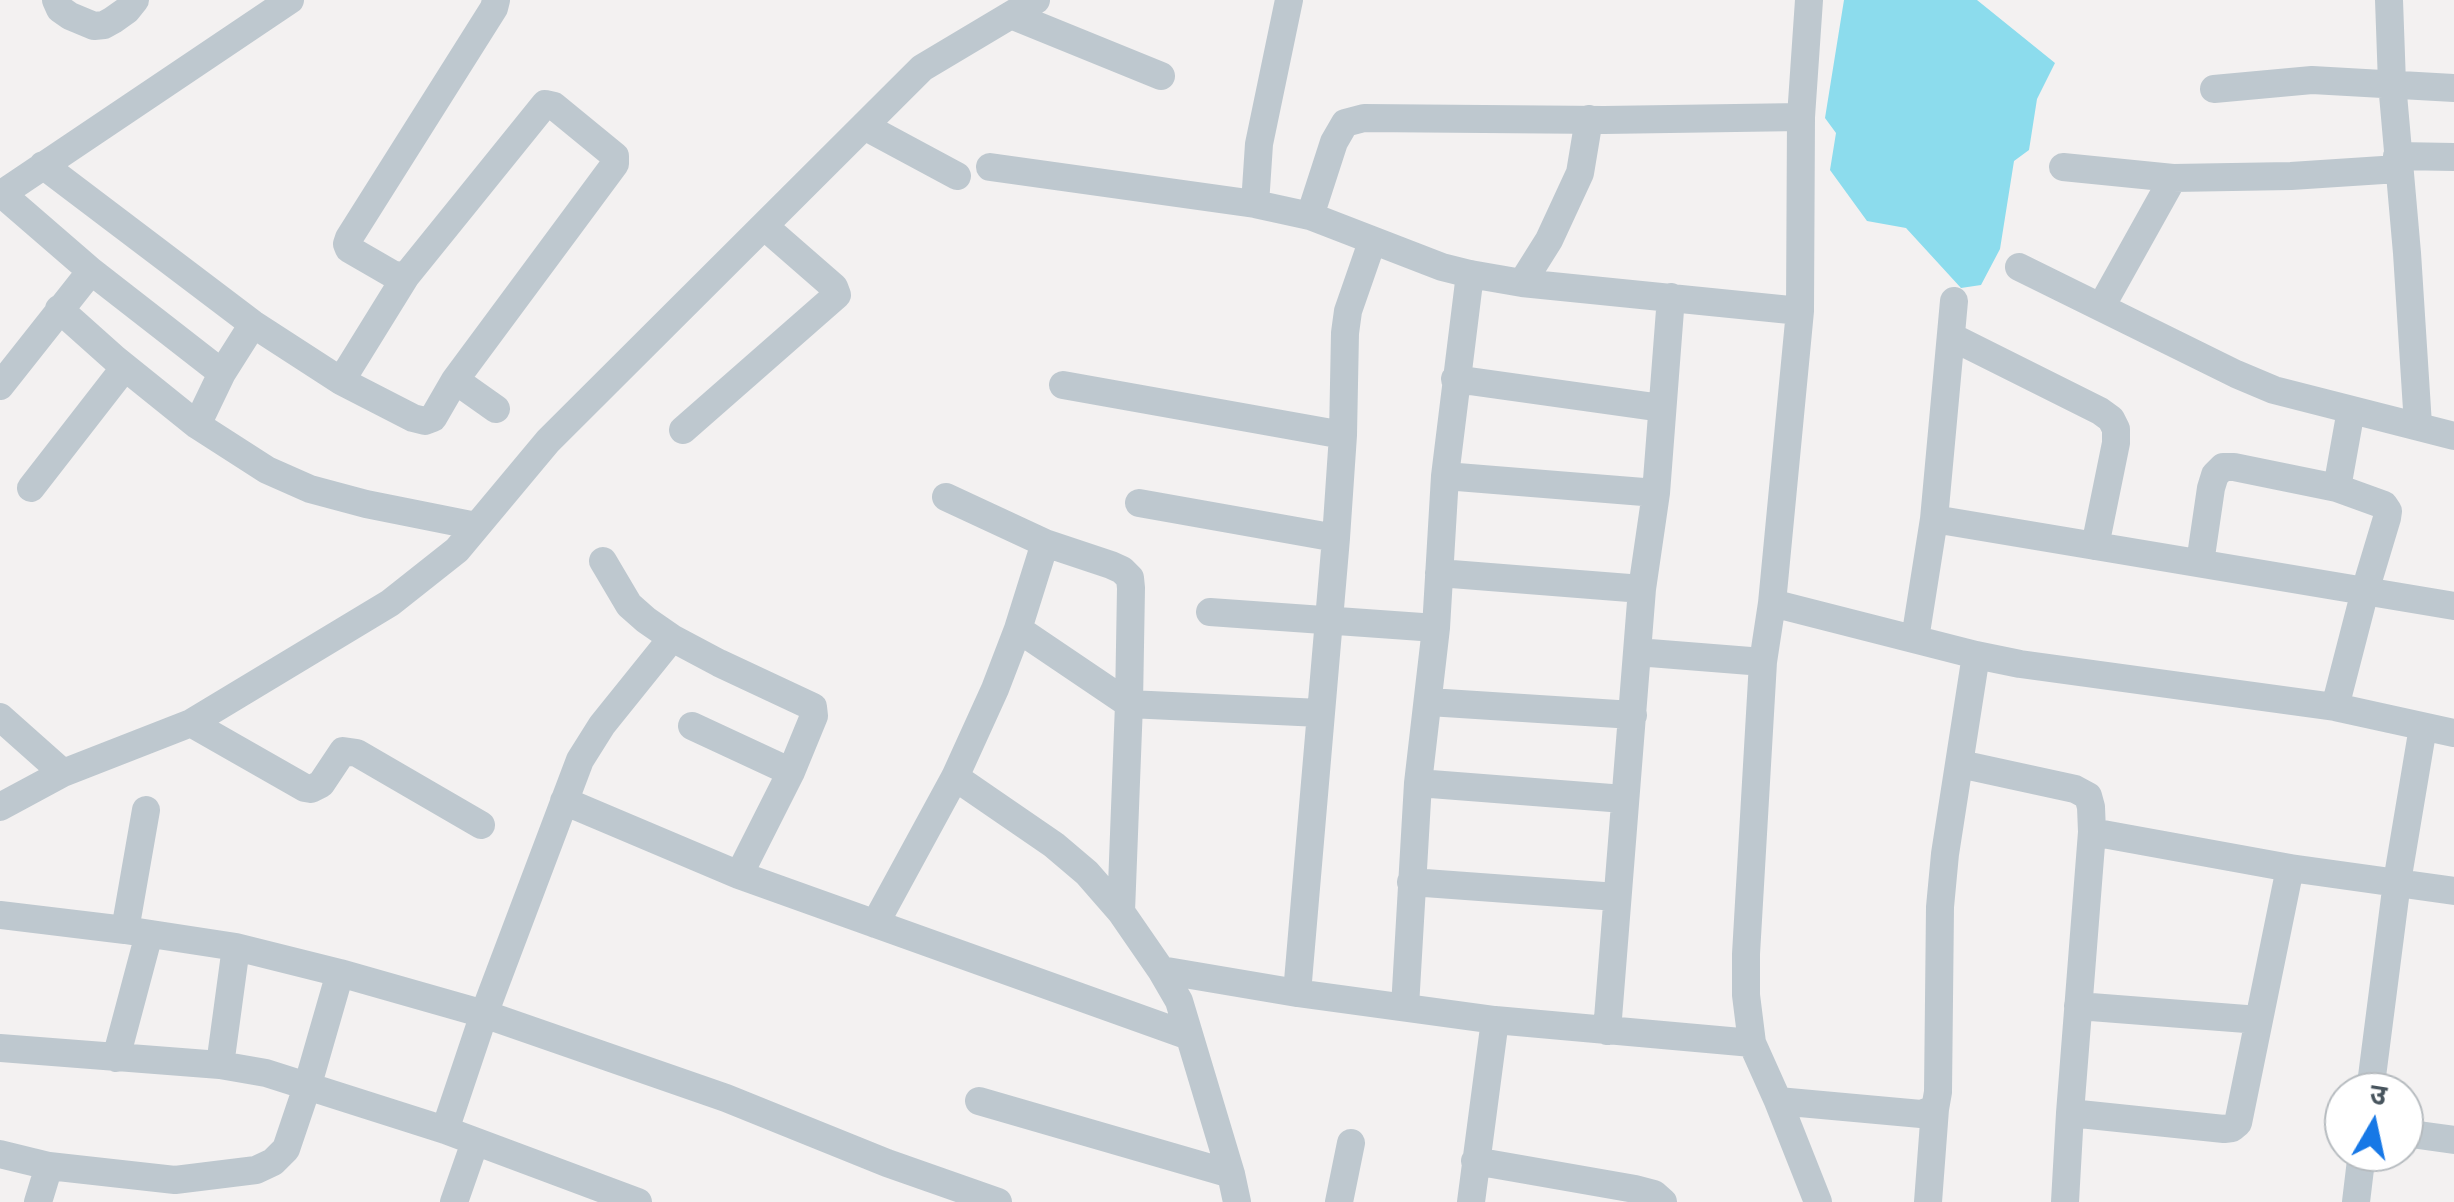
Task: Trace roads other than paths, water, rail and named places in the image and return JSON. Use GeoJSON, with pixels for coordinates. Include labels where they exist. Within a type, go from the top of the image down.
{"type":"FeatureCollection","features":[{"type":"Feature","properties":{"kind":"street"},"geometry":{"type":"LineString","coordinates":[[56,0],[70,16],[94,26],[114,20],[135,0]]}},
{"type":"Feature","properties":{"kind":"street"},"geometry":{"type":"LineString","coordinates":[[222,373],[91,271],[1,194],[290,0]]}},
{"type":"Feature","properties":{"kind":"street"},"geometry":{"type":"LineString","coordinates":[[406,276],[394,276],[354,254],[347,244],[496,0]]}},
{"type":"Feature","properties":{"kind":"street"},"geometry":{"type":"LineString","coordinates":[[0,807],[64,773],[191,723],[390,603],[456,550],[548,441],[922,68],[1036,0]]}},
{"type":"Feature","properties":{"kind":"street"},"geometry":{"type":"LineString","coordinates":[[1255,204],[1259,144],[1290,0]]}},
{"type":"Feature","properties":{"kind":"street"},"geometry":{"type":"LineString","coordinates":[[1808,0],[1801,117],[1800,311],[1763,662],[1746,995],[1752,1043],[1818,1202]]}},
{"type":"Feature","properties":{"kind":"street"},"geometry":{"type":"LineString","coordinates":[[2388,0],[2418,425]]}},
{"type":"Feature","properties":{"kind":"street"},"geometry":{"type":"LineString","coordinates":[[1011,15],[1161,76]]}},
{"type":"Feature","properties":{"kind":"street"},"geometry":{"type":"LineString","coordinates":[[2214,90],[2312,80],[2454,88]]}},
{"type":"Feature","properties":{"kind":"street"},"geometry":{"type":"LineString","coordinates":[[42,165],[253,324],[341,381],[426,422],[433,418],[455,380],[614,168],[615,156],[554,106],[544,104],[406,276],[341,381]]}},
{"type":"Feature","properties":{"kind":"street"},"geometry":{"type":"LineString","coordinates":[[1310,216],[1344,122],[1364,118],[1801,117]]}},
{"type":"Feature","properties":{"kind":"street"},"geometry":{"type":"LineString","coordinates":[[1522,283],[1580,173],[1596,119]]}},
{"type":"Feature","properties":{"kind":"street"},"geometry":{"type":"LineString","coordinates":[[864,126],[957,176]]}},
{"type":"Feature","properties":{"kind":"street"},"geometry":{"type":"LineString","coordinates":[[2064,167],[2174,178],[2292,176],[2454,157]]}},
{"type":"Feature","properties":{"kind":"street"},"geometry":{"type":"LineString","coordinates":[[990,167],[1255,204],[1310,216],[1442,268],[1470,274],[1522,283],[1800,311]]}},
{"type":"Feature","properties":{"kind":"street"},"geometry":{"type":"LineString","coordinates":[[2101,307],[2174,178]]}},
{"type":"Feature","properties":{"kind":"street"},"geometry":{"type":"LineString","coordinates":[[683,430],[837,295],[834,287],[764,226]]}},
{"type":"Feature","properties":{"kind":"street"},"geometry":{"type":"LineString","coordinates":[[1297,993],[1336,538],[1347,322],[1372,242]]}},
{"type":"Feature","properties":{"kind":"street"},"geometry":{"type":"LineString","coordinates":[[2019,267],[2249,380],[2291,395],[2454,436]]}},
{"type":"Feature","properties":{"kind":"street"},"geometry":{"type":"LineString","coordinates":[[0,386],[91,271]]}},
{"type":"Feature","properties":{"kind":"street"},"geometry":{"type":"LineString","coordinates":[[1405,1007],[1418,783],[1436,628],[1445,476],[1470,274]]}},
{"type":"Feature","properties":{"kind":"street"},"geometry":{"type":"LineString","coordinates":[[1608,1031],[1642,589],[1656,493],[1671,297]]}},
{"type":"Feature","properties":{"kind":"street"},"geometry":{"type":"LineString","coordinates":[[1916,639],[1934,519],[1954,302]]}},
{"type":"Feature","properties":{"kind":"street"},"geometry":{"type":"LineString","coordinates":[[59,309],[197,425],[267,470],[310,489],[476,526]]}},
{"type":"Feature","properties":{"kind":"street"},"geometry":{"type":"LineString","coordinates":[[197,425],[222,373],[253,324]]}},
{"type":"Feature","properties":{"kind":"street"},"geometry":{"type":"LineString","coordinates":[[1952,337],[2112,419],[2116,443],[2095,546]]}},
{"type":"Feature","properties":{"kind":"street"},"geometry":{"type":"LineString","coordinates":[[32,488],[125,367]]}},
{"type":"Feature","properties":{"kind":"street"},"geometry":{"type":"LineString","coordinates":[[1456,379],[1662,408]]}},
{"type":"Feature","properties":{"kind":"street"},"geometry":{"type":"LineString","coordinates":[[455,380],[496,409]]}},
{"type":"Feature","properties":{"kind":"street"},"geometry":{"type":"LineString","coordinates":[[1063,385],[1343,434]]}},
{"type":"Feature","properties":{"kind":"street"},"geometry":{"type":"LineString","coordinates":[[2337,488],[2351,410]]}},
{"type":"Feature","properties":{"kind":"street"},"geometry":{"type":"LineString","coordinates":[[2200,564],[2211,488],[2223,467],[2337,488],[2384,504],[2388,510],[2335,708]]}},
{"type":"Feature","properties":{"kind":"street"},"geometry":{"type":"LineString","coordinates":[[1445,476],[1656,493]]}},
{"type":"Feature","properties":{"kind":"street"},"geometry":{"type":"LineString","coordinates":[[946,498],[1044,543],[1111,564],[1130,578],[1121,912]]}},
{"type":"Feature","properties":{"kind":"street"},"geometry":{"type":"LineString","coordinates":[[1139,504],[1336,538]]}},
{"type":"Feature","properties":{"kind":"street"},"geometry":{"type":"LineString","coordinates":[[1934,519],[2454,606]]}},
{"type":"Feature","properties":{"kind":"street"},"geometry":{"type":"LineString","coordinates":[[875,924],[955,776],[995,689],[1044,543]]}},
{"type":"Feature","properties":{"kind":"street"},"geometry":{"type":"LineString","coordinates":[[602,560],[629,605],[672,638],[813,707],[814,716],[791,772],[739,875]]}},
{"type":"Feature","properties":{"kind":"street"},"geometry":{"type":"LineString","coordinates":[[1439,574],[1642,589]]}},
{"type":"Feature","properties":{"kind":"street"},"geometry":{"type":"LineString","coordinates":[[1772,603],[1976,656],[2335,708],[2454,733]]}},
{"type":"Feature","properties":{"kind":"street"},"geometry":{"type":"LineString","coordinates":[[1210,612],[1436,628]]}},
{"type":"Feature","properties":{"kind":"street"},"geometry":{"type":"LineString","coordinates":[[1018,629],[1129,704],[1320,714]]}},
{"type":"Feature","properties":{"kind":"street"},"geometry":{"type":"LineString","coordinates":[[445,1130],[484,1014],[580,760],[672,638]]}},
{"type":"Feature","properties":{"kind":"street"},"geometry":{"type":"LineString","coordinates":[[1638,652],[1763,662]]}},
{"type":"Feature","properties":{"kind":"street"},"geometry":{"type":"LineString","coordinates":[[1928,1202],[1938,1092],[1940,907],[1976,656]]}},
{"type":"Feature","properties":{"kind":"street"},"geometry":{"type":"LineString","coordinates":[[1429,702],[1633,715]]}},
{"type":"Feature","properties":{"kind":"street"},"geometry":{"type":"LineString","coordinates":[[0,717],[64,773]]}},
{"type":"Feature","properties":{"kind":"street"},"geometry":{"type":"LineString","coordinates":[[191,723],[311,790],[321,784],[342,751],[357,753],[482,824]]}},
{"type":"Feature","properties":{"kind":"street"},"geometry":{"type":"LineString","coordinates":[[692,726],[791,772]]}},
{"type":"Feature","properties":{"kind":"street"},"geometry":{"type":"LineString","coordinates":[[2373,1072],[2397,882],[2423,726]]}},
{"type":"Feature","properties":{"kind":"street"},"geometry":{"type":"LineString","coordinates":[[1960,764],[2083,792],[2091,806],[2065,1202]]}},
{"type":"Feature","properties":{"kind":"street"},"geometry":{"type":"LineString","coordinates":[[955,776],[1054,845],[1087,873],[1121,912],[1160,970],[1178,1000],[1238,1202]]}},
{"type":"Feature","properties":{"kind":"street"},"geometry":{"type":"LineString","coordinates":[[1418,783],[1624,799]]}},
{"type":"Feature","properties":{"kind":"street"},"geometry":{"type":"LineString","coordinates":[[564,801],[739,875],[1189,1036]]}},
{"type":"Feature","properties":{"kind":"street"},"geometry":{"type":"LineString","coordinates":[[116,1058],[137,932],[146,810]]}},
{"type":"Feature","properties":{"kind":"street"},"geometry":{"type":"LineString","coordinates":[[2092,832],[2290,868],[2454,891]]}},
{"type":"Feature","properties":{"kind":"street"},"geometry":{"type":"LineString","coordinates":[[2070,1113],[2232,1128],[2238,1123],[2290,868]]}},
{"type":"Feature","properties":{"kind":"street"},"geometry":{"type":"LineString","coordinates":[[1411,882],[1616,897]]}},
{"type":"Feature","properties":{"kind":"street"},"geometry":{"type":"LineString","coordinates":[[0,915],[236,947],[484,1014],[743,1104],[988,1200]]}},
{"type":"Feature","properties":{"kind":"street"},"geometry":{"type":"LineString","coordinates":[[220,1065],[236,947]]}},
{"type":"Feature","properties":{"kind":"street"},"geometry":{"type":"LineString","coordinates":[[1160,970],[1495,1020],[1752,1043]]}},
{"type":"Feature","properties":{"kind":"street"},"geometry":{"type":"LineString","coordinates":[[0,1154],[171,1191],[256,1170],[272,1162],[286,1149],[340,973]]}},
{"type":"Feature","properties":{"kind":"street"},"geometry":{"type":"LineString","coordinates":[[2078,1006],[2259,1020]]}},
{"type":"Feature","properties":{"kind":"street"},"geometry":{"type":"LineString","coordinates":[[1470,1202],[1495,1020]]}},
{"type":"Feature","properties":{"kind":"street"},"geometry":{"type":"LineString","coordinates":[[0,1048],[266,1072],[445,1130],[638,1202]]}},
{"type":"Feature","properties":{"kind":"street"},"geometry":{"type":"LineString","coordinates":[[979,1100],[1231,1174]]}},
{"type":"Feature","properties":{"kind":"street"},"geometry":{"type":"LineString","coordinates":[[1778,1102],[1921,1114],[1934,1109]]}},
{"type":"Feature","properties":{"kind":"street"},"geometry":{"type":"LineString","coordinates":[[2424,1136],[2454,1140]]}},
{"type":"Feature","properties":{"kind":"street"},"geometry":{"type":"LineString","coordinates":[[454,1202],[475,1142]]}},
{"type":"Feature","properties":{"kind":"street"},"geometry":{"type":"LineString","coordinates":[[1338,1202],[1350,1143]]}},
{"type":"Feature","properties":{"kind":"street"},"geometry":{"type":"LineString","coordinates":[[1476,1161],[1635,1189],[1654,1194],[1663,1202]]}},
{"type":"Feature","properties":{"kind":"street"},"geometry":{"type":"LineString","coordinates":[[38,1202],[49,1166]]}},
{"type":"Feature","properties":{"kind":"street"},"geometry":{"type":"LineString","coordinates":[[2356,1202],[2360,1172]]}},
{"type":"Feature","properties":{"kind":"water"},"geometry":{"type":"Polygon","coordinates":[[[1844,0],[1977,0],[2055,63],[2037,99],[2029,150],[2014,161],[2000,249],[1981,285],[1961,288],[1906,228],[1867,221],[1830,170],[1836,133],[1825,118],[1844,0]]]}}]}
